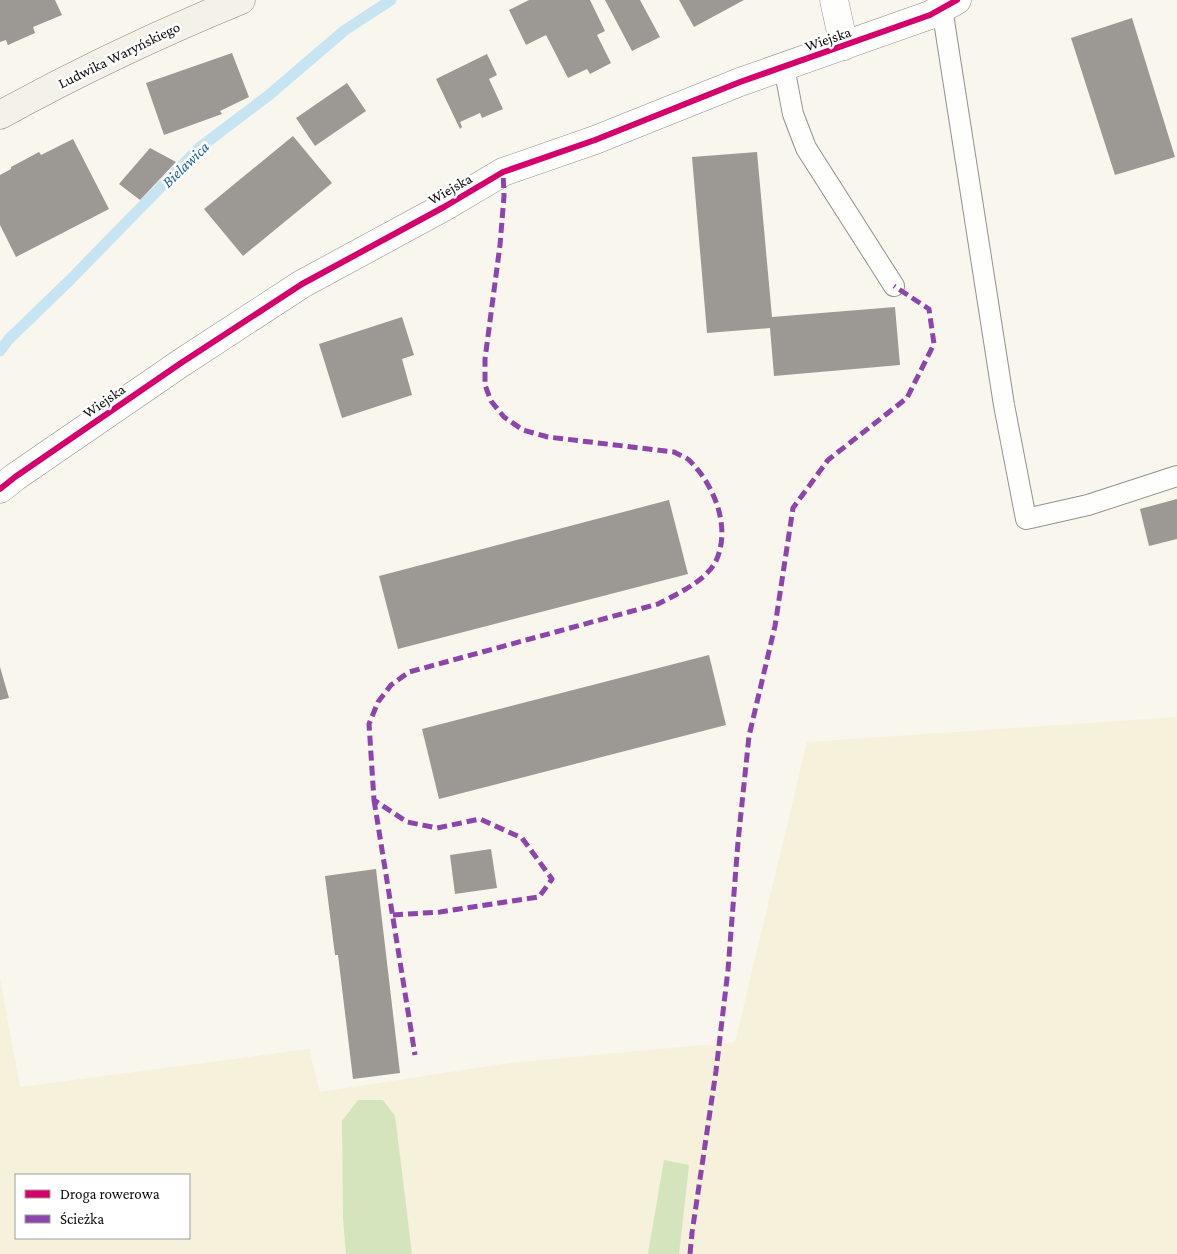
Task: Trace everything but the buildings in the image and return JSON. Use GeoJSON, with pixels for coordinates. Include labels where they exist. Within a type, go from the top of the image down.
{"type":"FeatureCollection","features":[{"type":"Feature","properties":{"kind":"main road","name":"Ludwika Waryńskiego"},"geometry":{"type":"LineString","coordinates":[[0,115],[98,64],[188,22],[241,0]]}},
{"type":"Feature","properties":{"kind":"street","name":"Wiejska"},"geometry":{"type":"LineString","coordinates":[[834,0],[844,46]]}},
{"type":"Feature","properties":{"kind":"street","name":"Wiejska"},"geometry":{"type":"LineString","coordinates":[[0,489],[181,363],[302,284],[444,207],[503,172],[595,140],[740,82],[930,15],[950,4]]}},
{"type":"Feature","properties":{"kind":"lane"},"geometry":{"type":"LineString","coordinates":[[950,4],[1004,405],[1026,518],[1088,505],[1177,476]]}},
{"type":"Feature","properties":{"kind":"lane"},"geometry":{"type":"LineString","coordinates":[[784,67],[793,114],[806,148],[894,286]]}},
{"type":"Feature","properties":{"kind":"shaded area"},"geometry":{"type":"Polygon","coordinates":[[[1177,717],[1177,1254],[0,1254],[0,978],[20,1087],[309,1049],[320,1092],[509,1063],[735,1042],[807,742],[1177,717]]]}},
{"type":"Feature","properties":{"kind":"green space"},"geometry":{"type":"Polygon","coordinates":[[[358,1100],[383,1100],[395,1116],[412,1254],[346,1254],[343,1218],[342,1121],[358,1100]]]}},
{"type":"Feature","properties":{"kind":"green space"},"geometry":{"type":"Polygon","coordinates":[[[664,1160],[689,1165],[679,1254],[648,1254],[664,1160]]]}},
{"type":"Feature","properties":{"kind":"waterway","name":"Bielawica"},"geometry":{"type":"LineString","coordinates":[[0,351],[9,339],[70,280],[199,148],[269,95],[345,30],[391,0]]}},
{"type":"Feature","properties":{"kind":"marked path"},"geometry":{"type":"LineString","coordinates":[[393,915],[440,912],[539,897],[552,879],[522,838],[480,819],[437,828],[407,822],[374,800],[369,724],[378,702],[391,685],[409,672],[658,604],[674,596],[705,575],[716,561],[722,537],[716,501],[705,480],[687,458],[674,452],[548,437],[523,430],[504,417],[491,401],[485,385],[485,359],[500,245],[504,196],[503,172]]}},
{"type":"Feature","properties":{"kind":"marked path"},"geometry":{"type":"LineString","coordinates":[[690,1254],[716,1071],[728,970],[749,736],[775,626],[793,508],[828,460],[907,398],[934,344],[929,309],[894,286]]}},
{"type":"Feature","properties":{"kind":"marked path"},"geometry":{"type":"LineString","coordinates":[[374,800],[415,1055]]}},
{"type":"Feature","properties":{"kind":"cycle path"},"geometry":{"type":"LineString","coordinates":[[0,489],[181,363],[302,284],[444,207],[503,172],[595,140],[740,82],[930,15],[957,0]]}}]}
